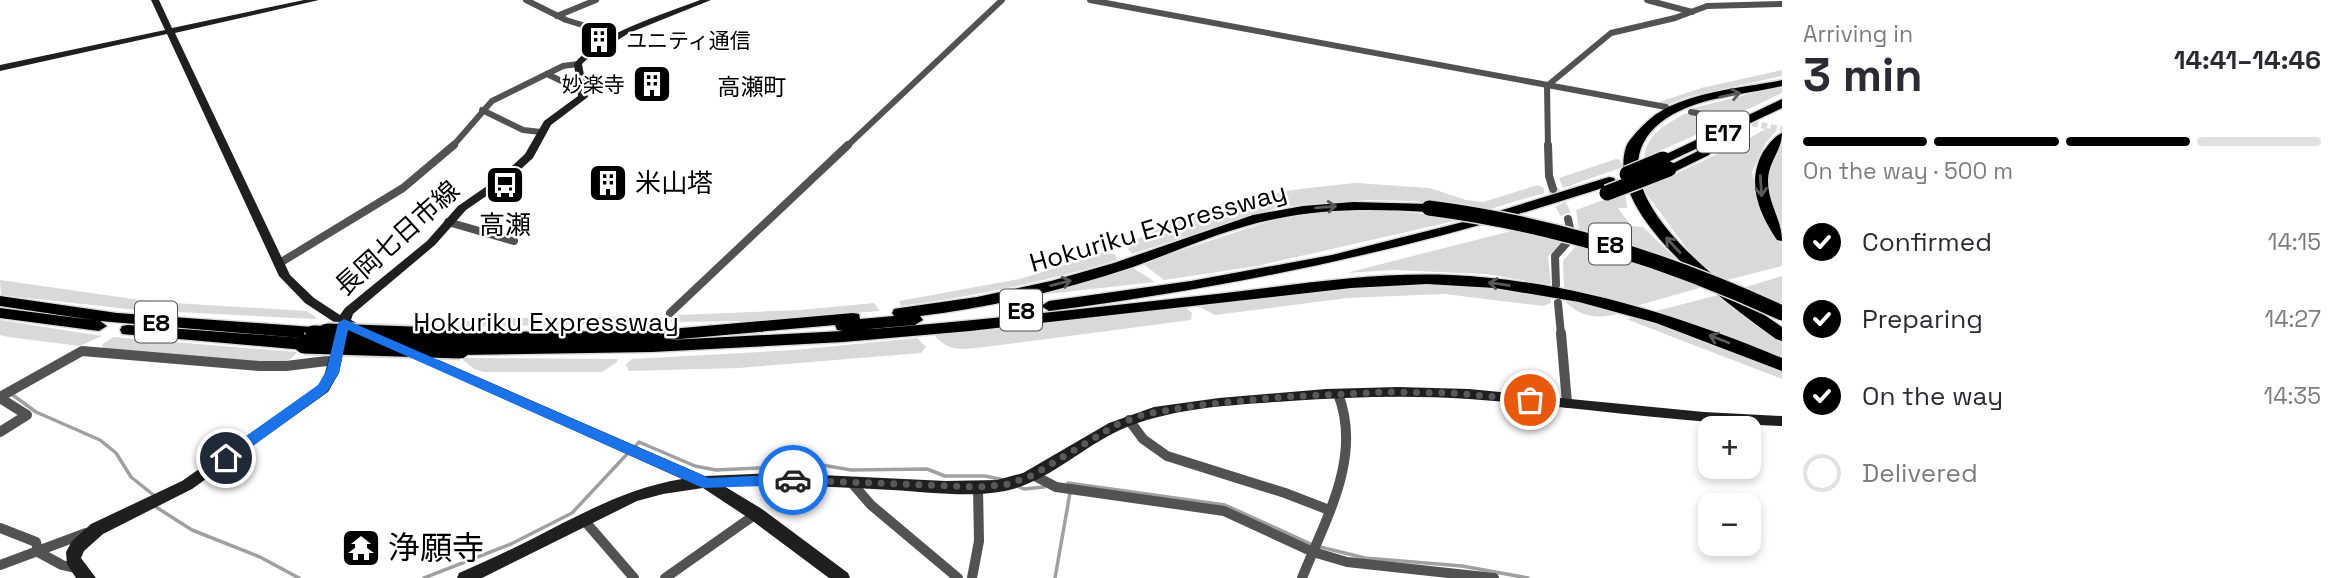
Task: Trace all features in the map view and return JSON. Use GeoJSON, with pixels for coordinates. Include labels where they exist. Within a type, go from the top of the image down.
{"type":"FeatureCollection","features":[{"type":"Feature","properties":{"kind":"highway"},"geometry":{"type":"LineString","coordinates":[[1782,83],[1694,103],[1665,114],[1641,133],[1630,151],[1628,167],[1646,209],[1674,247],[1729,297],[1782,335]]}},
{"type":"Feature","properties":{"kind":"highway","name":"E17"},"geometry":{"type":"LineString","coordinates":[[1666,164],[1782,103]]}},
{"type":"Feature","properties":{"kind":"highway","name":"E17"},"geometry":{"type":"LineString","coordinates":[[1565,196],[1608,187],[1782,115]]}},
{"type":"Feature","properties":{"kind":"highway"},"geometry":{"type":"LineString","coordinates":[[1782,137],[1765,160],[1760,182],[1766,209],[1782,237]]}},
{"type":"Feature","properties":{"kind":"highway","name":"Hokuriku Expressway"},"geometry":{"type":"LineString","coordinates":[[1051,317],[1215,293],[1332,270],[1473,234],[1565,196]]}},
{"type":"Feature","properties":{"kind":"highway","name":"Hokuriku Expressway"},"geometry":{"type":"LineString","coordinates":[[463,344],[802,329],[967,316],[1136,294],[1322,261],[1518,212],[1565,196]]}},
{"type":"Feature","properties":{"kind":"highway","name":"Hokuriku Expressway"},"geometry":{"type":"LineString","coordinates":[[582,338],[725,329],[922,311],[1027,291],[1083,277],[1230,226],[1270,216],[1349,206],[1429,208],[1506,218],[1601,241],[1686,270],[1782,313]]}},
{"type":"Feature","properties":{"kind":"highway","name":"Hokuriku Expressway"},"geometry":{"type":"LineString","coordinates":[[0,313],[168,335],[577,349],[728,344],[895,333],[1348,283],[1452,280],[1527,288],[1613,306],[1688,328],[1782,365]]}},
{"type":"Feature","properties":{"kind":"highway","name":"Hokuriku Expressway"},"geometry":{"type":"LineString","coordinates":[[0,301],[117,318],[309,338]]}},
{"type":"Feature","properties":{"kind":"main road"},"geometry":{"type":"LineString","coordinates":[[155,0],[278,264],[292,285],[344,323],[708,484],[756,514],[842,578]]}},
{"type":"Feature","properties":{"kind":"main road"},"geometry":{"type":"LineString","coordinates":[[0,68],[315,0]]}},
{"type":"Feature","properties":{"kind":"main road"},"geometry":{"type":"LineString","coordinates":[[584,92],[578,64],[588,54],[618,36],[708,0]]}},
{"type":"Feature","properties":{"kind":"main road","name":"長岡七日市線"},"geometry":{"type":"LineString","coordinates":[[75,568],[73,555],[76,548],[97,529],[187,485],[312,399],[328,381],[349,311],[423,251],[462,208],[514,171],[531,152],[551,118],[578,102],[584,92]]}},
{"type":"Feature","properties":{"kind":"main road"},"geometry":{"type":"LineString","coordinates":[[465,578],[610,505],[648,492],[685,485],[776,479],[978,487],[1009,484],[1033,475],[1079,446],[1129,420],[1184,407],[1338,394],[1452,393],[1719,418],[1782,421]]}},
{"type":"Feature","properties":{"kind":"main road"},"geometry":{"type":"LineString","coordinates":[[75,568],[88,578]]}},
{"type":"Feature","properties":{"kind":"street"},"geometry":{"type":"LineString","coordinates":[[526,0],[557,16],[618,36]]}},
{"type":"Feature","properties":{"kind":"street"},"geometry":{"type":"LineString","coordinates":[[557,16],[596,0]]}},
{"type":"Feature","properties":{"kind":"street"},"geometry":{"type":"LineString","coordinates":[[670,313],[1002,0]]}},
{"type":"Feature","properties":{"kind":"street"},"geometry":{"type":"LineString","coordinates":[[1090,0],[1666,107]]}},
{"type":"Feature","properties":{"kind":"street"},"geometry":{"type":"LineString","coordinates":[[1647,0],[1692,12]]}},
{"type":"Feature","properties":{"kind":"street"},"geometry":{"type":"LineString","coordinates":[[1547,86],[1611,33],[1714,5],[1782,4]]}},
{"type":"Feature","properties":{"kind":"street"},"geometry":{"type":"LineString","coordinates":[[278,264],[403,188],[460,140],[492,101],[568,64],[578,64]]}},
{"type":"Feature","properties":{"kind":"street"},"geometry":{"type":"LineString","coordinates":[[547,74],[584,92]]}},
{"type":"Feature","properties":{"kind":"street"},"geometry":{"type":"LineString","coordinates":[[1547,86],[1549,176],[1565,196]]}},
{"type":"Feature","properties":{"kind":"street"},"geometry":{"type":"LineString","coordinates":[[482,110],[523,130],[541,132]]}},
{"type":"Feature","properties":{"kind":"street"},"geometry":{"type":"LineString","coordinates":[[1691,111],[1724,118]]}},
{"type":"Feature","properties":{"kind":"street"},"geometry":{"type":"LineString","coordinates":[[1556,285],[1555,256],[1572,237],[1568,219]]}},
{"type":"Feature","properties":{"kind":"street"},"geometry":{"type":"LineString","coordinates":[[448,222],[514,241]]}},
{"type":"Feature","properties":{"kind":"street"},"geometry":{"type":"LineString","coordinates":[[1558,303],[1567,403]]}},
{"type":"Feature","properties":{"kind":"street"},"geometry":{"type":"LineString","coordinates":[[0,432],[27,415],[0,397],[82,351],[258,366],[286,366],[335,360]]}},
{"type":"Feature","properties":{"kind":"street"},"geometry":{"type":"LineString","coordinates":[[1302,578],[1346,464],[1346,415],[1338,394]]}},
{"type":"Feature","properties":{"kind":"street"},"geometry":{"type":"LineString","coordinates":[[1129,420],[1143,439],[1167,456],[1285,493],[1329,510]]}},
{"type":"Feature","properties":{"kind":"street"},"geometry":{"type":"LineString","coordinates":[[1033,475],[1056,487],[1224,511],[1313,552],[1347,562],[1494,578]]}},
{"type":"Feature","properties":{"kind":"street"},"geometry":{"type":"LineString","coordinates":[[851,482],[871,505],[958,578]]}},
{"type":"Feature","properties":{"kind":"street"},"geometry":{"type":"LineString","coordinates":[[972,578],[979,541],[978,487]]}},
{"type":"Feature","properties":{"kind":"street"},"geometry":{"type":"LineString","coordinates":[[665,578],[756,514]]}},
{"type":"Feature","properties":{"kind":"street"},"geometry":{"type":"LineString","coordinates":[[583,519],[634,578]]}},
{"type":"Feature","properties":{"kind":"street"},"geometry":{"type":"LineString","coordinates":[[0,527],[36,542],[38,552]]}},
{"type":"Feature","properties":{"kind":"street"},"geometry":{"type":"LineString","coordinates":[[0,565],[97,529]]}},
{"type":"Feature","properties":{"kind":"street"},"geometry":{"type":"LineString","coordinates":[[38,552],[75,568]]}},
{"type":"Feature","properties":{"kind":"shaded area"},"geometry":{"type":"Polygon","coordinates":[[[1782,70],[1782,76],[1687,97],[1667,105],[1659,102],[1701,88],[1782,70]]]}},
{"type":"Feature","properties":{"kind":"shaded area"},"geometry":{"type":"Polygon","coordinates":[[[1782,86],[1782,93],[1731,117],[1689,109],[1782,86]]]}},
{"type":"Feature","properties":{"kind":"shaded area"},"geometry":{"type":"Polygon","coordinates":[[[1686,113],[1727,121],[1644,158],[1653,136],[1686,113]]]}},
{"type":"Feature","properties":{"kind":"shaded area"},"geometry":{"type":"Polygon","coordinates":[[[1767,128],[1777,130],[1765,144],[1752,172],[1760,206],[1782,245],[1782,266],[1723,281],[1690,253],[1643,189],[1767,128]]]}},
{"type":"Feature","properties":{"kind":"shaded area"},"geometry":{"type":"Polygon","coordinates":[[[1782,143],[1782,227],[1769,194],[1768,174],[1770,164],[1782,143]]]}},
{"type":"Feature","properties":{"kind":"shaded area"},"geometry":{"type":"Polygon","coordinates":[[[1620,160],[1623,167],[1563,188],[1559,178],[1620,160]]]}},
{"type":"Feature","properties":{"kind":"shaded area"},"geometry":{"type":"Polygon","coordinates":[[[1356,183],[1429,188],[1466,200],[1483,202],[1538,185],[1544,188],[1544,193],[1487,210],[1412,201],[1367,200],[1279,207],[1132,254],[1125,245],[1190,215],[1230,202],[1293,190],[1356,183]]]}},
{"type":"Feature","properties":{"kind":"shaded area"},"geometry":{"type":"Polygon","coordinates":[[[1625,192],[1627,208],[1618,208],[1631,226],[1643,227],[1676,259],[1579,230],[1576,210],[1625,192]]]}},
{"type":"Feature","properties":{"kind":"shaded area"},"geometry":{"type":"Polygon","coordinates":[[[1383,210],[1468,218],[1257,266],[1164,280],[1142,263],[1286,216],[1322,211],[1383,210]]]}},
{"type":"Feature","properties":{"kind":"shaded area"},"geometry":{"type":"Polygon","coordinates":[[[1527,227],[1566,236],[1564,242],[1548,256],[1551,285],[1486,274],[1392,270],[1346,273],[1527,227]]]}},
{"type":"Feature","properties":{"kind":"shaded area"},"geometry":{"type":"Polygon","coordinates":[[[1577,245],[1619,256],[1703,287],[1636,306],[1564,288],[1563,261],[1577,245]]]}},
{"type":"Feature","properties":{"kind":"shaded area"},"geometry":{"type":"Polygon","coordinates":[[[1102,253],[1115,254],[1117,260],[1037,282],[983,293],[901,306],[899,301],[1020,279],[1102,253]]]}},
{"type":"Feature","properties":{"kind":"shaded area"},"geometry":{"type":"Polygon","coordinates":[[[1133,268],[1155,282],[1020,297],[1079,285],[1133,268]]]}},
{"type":"Feature","properties":{"kind":"shaded area"},"geometry":{"type":"Polygon","coordinates":[[[1782,276],[1782,308],[1740,289],[1782,276]]]}},
{"type":"Feature","properties":{"kind":"shaded area"},"geometry":{"type":"Polygon","coordinates":[[[0,280],[154,302],[146,311],[1,295],[0,280]]]}},
{"type":"Feature","properties":{"kind":"shaded area"},"geometry":{"type":"Polygon","coordinates":[[[1423,282],[1487,286],[1551,296],[1551,303],[1543,306],[1445,294],[1347,298],[1215,315],[1194,304],[1312,290],[1423,282]]]}},
{"type":"Feature","properties":{"kind":"shaded area"},"geometry":{"type":"Polygon","coordinates":[[[1718,295],[1782,339],[1782,361],[1652,312],[1718,295]]]}},
{"type":"Feature","properties":{"kind":"shaded area"},"geometry":{"type":"Polygon","coordinates":[[[1563,298],[1622,313],[1606,316],[1582,314],[1563,298]]]}},
{"type":"Feature","properties":{"kind":"shaded area"},"geometry":{"type":"Polygon","coordinates":[[[174,303],[306,311],[316,317],[157,311],[174,303]]]}},
{"type":"Feature","properties":{"kind":"shaded area"},"geometry":{"type":"Polygon","coordinates":[[[874,303],[880,311],[753,321],[669,322],[678,315],[800,310],[874,303]]]}},
{"type":"Feature","properties":{"kind":"shaded area"},"geometry":{"type":"Polygon","coordinates":[[[1184,306],[1192,313],[1191,320],[985,347],[951,347],[934,335],[1184,306]]]}},
{"type":"Feature","properties":{"kind":"shaded area"},"geometry":{"type":"Polygon","coordinates":[[[635,316],[657,318],[655,323],[456,327],[473,319],[635,316]]]}},
{"type":"Feature","properties":{"kind":"shaded area"},"geometry":{"type":"Polygon","coordinates":[[[1639,317],[1782,369],[1782,379],[1626,319],[1639,317]]]}},
{"type":"Feature","properties":{"kind":"shaded area"},"geometry":{"type":"Polygon","coordinates":[[[0,320],[102,336],[80,346],[8,337],[0,335],[0,320]]]}},
{"type":"Feature","properties":{"kind":"shaded area"},"geometry":{"type":"Polygon","coordinates":[[[113,337],[297,352],[287,360],[265,363],[101,350],[103,344],[113,337]]]}},
{"type":"Feature","properties":{"kind":"shaded area"},"geometry":{"type":"Polygon","coordinates":[[[917,338],[926,347],[921,353],[739,368],[629,371],[626,364],[632,359],[795,350],[917,338]]]}},
{"type":"Feature","properties":{"kind":"shaded area"},"geometry":{"type":"Polygon","coordinates":[[[461,358],[617,359],[617,362],[602,372],[484,372],[474,369],[461,358]]]}},
{"type":"Feature","properties":{"kind":"waterway"},"geometry":{"type":"LineString","coordinates":[[10,393],[36,412],[100,440],[116,453],[131,477],[156,497]]}},
{"type":"Feature","properties":{"kind":"waterway"},"geometry":{"type":"LineString","coordinates":[[634,448],[639,442],[695,466],[716,470],[822,465],[851,470],[927,469],[945,476],[985,476],[1004,480]]}},
{"type":"Feature","properties":{"kind":"waterway"},"geometry":{"type":"LineString","coordinates":[[424,578],[511,544],[572,513],[629,452]]}},
{"type":"Feature","properties":{"kind":"waterway"},"geometry":{"type":"LineString","coordinates":[[1068,483],[1225,505],[1313,545]]}},
{"type":"Feature","properties":{"kind":"waterway"},"geometry":{"type":"LineString","coordinates":[[1017,486],[1024,489],[1044,487]]}},
{"type":"Feature","properties":{"kind":"waterway"},"geometry":{"type":"LineString","coordinates":[[1055,578],[1070,493]]}},
{"type":"Feature","properties":{"kind":"waterway"},"geometry":{"type":"LineString","coordinates":[[156,507],[192,530],[260,557],[299,578]]}},
{"type":"Feature","properties":{"kind":"waterway"},"geometry":{"type":"LineString","coordinates":[[1320,547],[1365,558],[1462,566],[1528,578]]}},
{"type":"Feature","properties":{"kind":"tunnel"},"geometry":{"type":"LineString","coordinates":[[1724,118],[1782,129]]}},
{"type":"Feature","properties":{"kind":"tunnel"},"geometry":{"type":"LineString","coordinates":[[1553,189],[1568,219]]}},
{"type":"Feature","properties":{"kind":"way so far"},"geometry":{"type":"LineString","coordinates":[[793,480],[978,487],[1009,484],[1033,475],[1116,425],[1145,414],[1200,405],[1282,397],[1385,392],[1452,393],[1530,400]]}},
{"type":"Feature","properties":{"kind":"place","name":"ユニティ通信"},"geometry":{"type":"Point","coordinates":[599,40]}},
{"type":"Feature","properties":{"kind":"place","name":"妙楽寺"},"geometry":{"type":"Point","coordinates":[652,84]}},
{"type":"Feature","properties":{"kind":"place","name":"米山塔"},"geometry":{"type":"Point","coordinates":[608,183]}},
{"type":"Feature","properties":{"kind":"place","name":"高瀬"},"geometry":{"type":"Point","coordinates":[505,185]}},
{"type":"Feature","properties":{"kind":"place","name":"浄願寺"},"geometry":{"type":"Point","coordinates":[361,548]}},
{"type":"Feature","properties":{"kind":"district","name":"高瀬町"},"geometry":{"type":"Point","coordinates":[752,87]}},
{"type":"Feature","properties":{"kind":"route"},"geometry":{"type":"LineString","coordinates":[[226,458],[323,389],[332,373],[344,323],[708,484],[793,480]]}}]}
